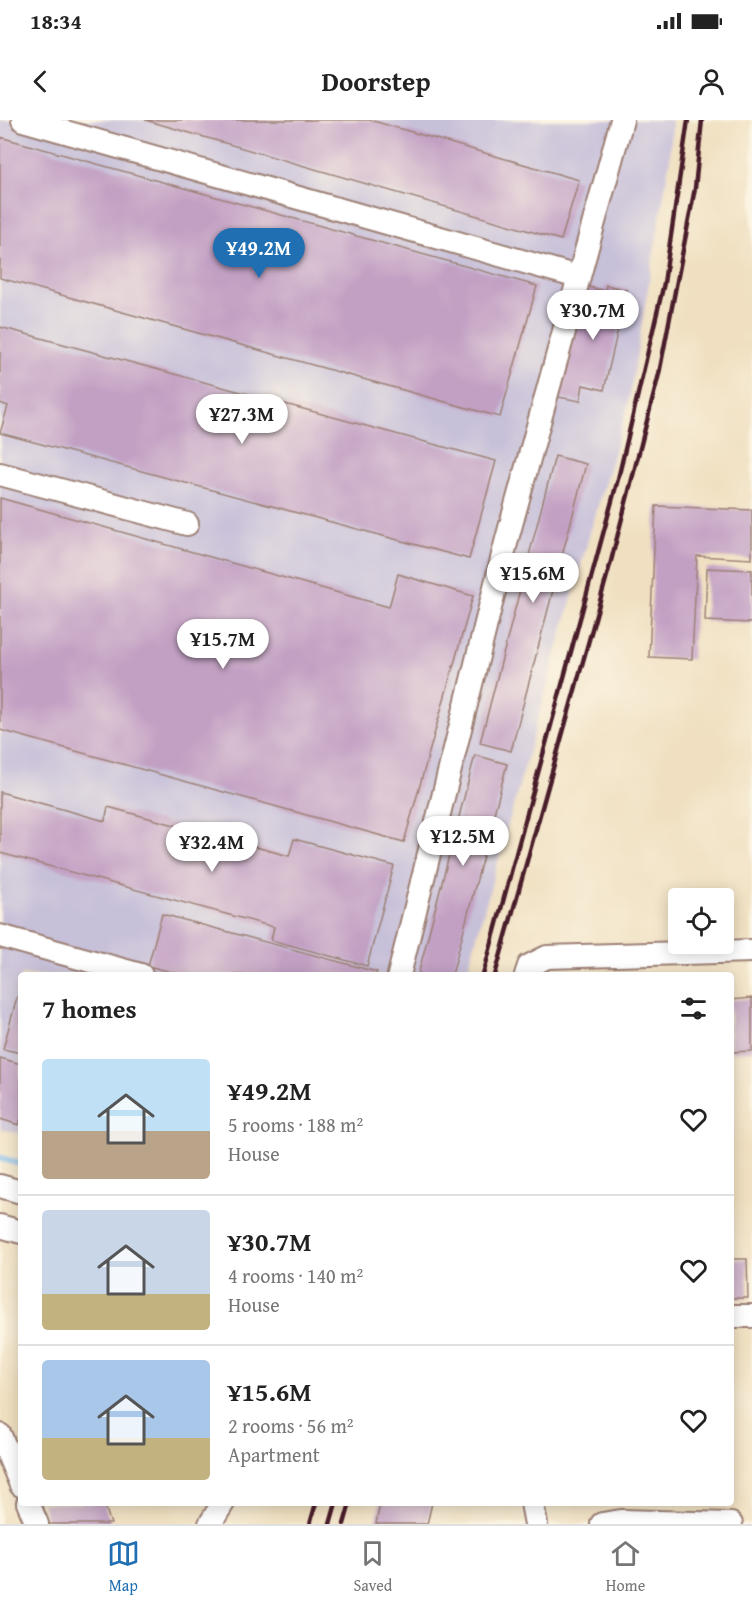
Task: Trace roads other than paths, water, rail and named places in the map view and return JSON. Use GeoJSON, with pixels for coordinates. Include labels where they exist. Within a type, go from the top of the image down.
{"type":"FeatureCollection","features":[{"type":"Feature","properties":{"kind":"street"},"geometry":{"type":"LineString","coordinates":[[23,120],[578,277]]}},
{"type":"Feature","properties":{"kind":"street"},"geometry":{"type":"LineString","coordinates":[[400,972],[507,539],[622,120]]}},
{"type":"Feature","properties":{"kind":"street"},"geometry":{"type":"LineString","coordinates":[[0,474],[187,524]]}},
{"type":"Feature","properties":{"kind":"street"},"geometry":{"type":"LineString","coordinates":[[0,936],[130,972]]}},
{"type":"Feature","properties":{"kind":"street"},"geometry":{"type":"LineString","coordinates":[[527,972],[529,966],[547,957],[752,951]]}},
{"type":"Feature","properties":{"kind":"street"},"geometry":{"type":"LineString","coordinates":[[0,1186],[18,1191]]}},
{"type":"Feature","properties":{"kind":"street"},"geometry":{"type":"LineString","coordinates":[[0,1226],[18,1231]]}},
{"type":"Feature","properties":{"kind":"street"},"geometry":{"type":"LineString","coordinates":[[734,1316],[752,1316]]}},
{"type":"Feature","properties":{"kind":"street"},"geometry":{"type":"LineString","coordinates":[[0,1435],[18,1478]]}},
{"type":"Feature","properties":{"kind":"street"},"geometry":{"type":"LineString","coordinates":[[29,1506],[37,1524]]}},
{"type":"Feature","properties":{"kind":"street"},"geometry":{"type":"LineString","coordinates":[[210,1524],[222,1506]]}},
{"type":"Feature","properties":{"kind":"street"},"geometry":{"type":"LineString","coordinates":[[533,1506],[536,1524]]}},
{"type":"Feature","properties":{"kind":"street"},"geometry":{"type":"LineString","coordinates":[[615,1516],[731,1524]]}},
{"type":"Feature","properties":{"kind":"waterway"},"geometry":{"type":"LineString","coordinates":[[0,1158],[18,1163]]}},
{"type":"Feature","properties":{"kind":"railway"},"geometry":{"type":"LineString","coordinates":[[484,972],[618,479],[664,283],[688,120]]}},
{"type":"Feature","properties":{"kind":"railway"},"geometry":{"type":"LineString","coordinates":[[496,972],[610,565],[659,374],[695,188],[702,120]]}},
{"type":"Feature","properties":{"kind":"railway"},"geometry":{"type":"LineString","coordinates":[[310,1524],[315,1506]]}},
{"type":"Feature","properties":{"kind":"railway"},"geometry":{"type":"LineString","coordinates":[[330,1524],[335,1506]]}},
{"type":"Feature","properties":{"kind":"railway"},"geometry":{"type":"LineString","coordinates":[[344,1524],[349,1506]]}}]}
